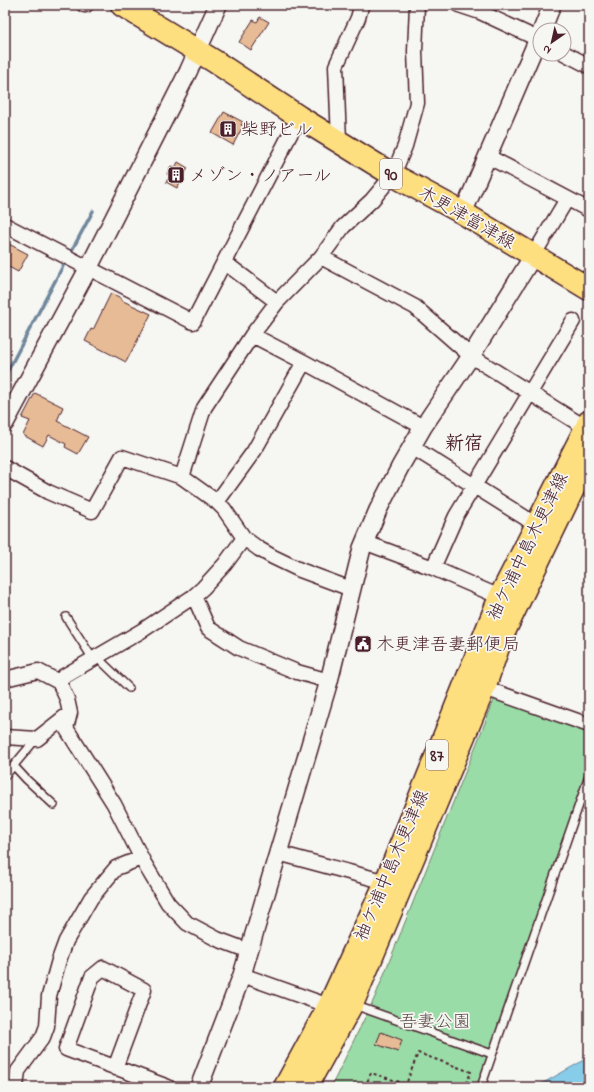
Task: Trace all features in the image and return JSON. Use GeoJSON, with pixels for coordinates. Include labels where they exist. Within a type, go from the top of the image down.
{"type":"FeatureCollection","features":[{"type":"Feature","properties":{"kind":"main road","name":"木更津富津線"},"geometry":{"type":"LineString","coordinates":[[122,5],[197,50],[299,117],[392,175],[463,213],[589,289]]}},
{"type":"Feature","properties":{"kind":"main road","name":"袖ケ浦中島木更津線"},"geometry":{"type":"LineString","coordinates":[[306,1087],[351,1004],[475,684],[500,597],[587,425]]}},
{"type":"Feature","properties":{"kind":"main road","name":"袖ケ浦中島木更津線"},"geometry":{"type":"LineString","coordinates":[[285,1087],[329,1006],[475,684],[502,636],[589,456]]}},
{"type":"Feature","properties":{"kind":"street"},"geometry":{"type":"LineString","coordinates":[[5,423],[88,269],[188,72],[218,5]]}},
{"type":"Feature","properties":{"kind":"street"},"geometry":{"type":"LineString","coordinates":[[182,477],[204,408],[252,335],[276,302],[320,257],[343,227],[372,200],[392,175],[406,146],[417,102],[415,51],[417,5]]}},
{"type":"Feature","properties":{"kind":"street"},"geometry":{"type":"LineString","coordinates":[[459,5],[532,33]]}},
{"type":"Feature","properties":{"kind":"street"},"geometry":{"type":"LineString","coordinates":[[545,22],[552,5]]}},
{"type":"Feature","properties":{"kind":"street"},"geometry":{"type":"LineString","coordinates":[[339,142],[336,66],[358,18],[360,7]]}},
{"type":"Feature","properties":{"kind":"street"},"geometry":{"type":"LineString","coordinates":[[463,213],[532,54]]}},
{"type":"Feature","properties":{"kind":"street"},"geometry":{"type":"LineString","coordinates":[[572,57],[589,66]]}},
{"type":"Feature","properties":{"kind":"street"},"geometry":{"type":"LineString","coordinates":[[5,225],[193,322],[299,117]]}},
{"type":"Feature","properties":{"kind":"street"},"geometry":{"type":"LineString","coordinates":[[487,156],[589,210]]}},
{"type":"Feature","properties":{"kind":"street"},"geometry":{"type":"LineString","coordinates":[[199,1087],[242,975],[329,681],[358,560],[364,542],[378,510],[423,427],[471,356],[567,199]]}},
{"type":"Feature","properties":{"kind":"street"},"geometry":{"type":"LineString","coordinates":[[320,257],[415,307],[471,356],[530,393],[587,425]]}},
{"type":"Feature","properties":{"kind":"street"},"geometry":{"type":"LineString","coordinates":[[224,262],[276,302]]}},
{"type":"Feature","properties":{"kind":"street"},"geometry":{"type":"LineString","coordinates":[[433,568],[456,516],[573,321]]}},
{"type":"Feature","properties":{"kind":"street"},"geometry":{"type":"LineString","coordinates":[[252,335],[423,427]]}},
{"type":"Feature","properties":{"kind":"street"},"geometry":{"type":"LineString","coordinates":[[217,502],[254,451],[304,362]]}},
{"type":"Feature","properties":{"kind":"street"},"geometry":{"type":"LineString","coordinates":[[412,447],[474,485],[536,526]]}},
{"type":"Feature","properties":{"kind":"street"},"geometry":{"type":"LineString","coordinates":[[5,468],[48,492],[92,511],[122,457],[182,477],[217,502],[224,509],[244,538],[259,548],[323,580],[351,589]]}},
{"type":"Feature","properties":{"kind":"street"},"geometry":{"type":"LineString","coordinates":[[59,682],[64,676],[143,630],[194,596],[225,564],[244,538]]}},
{"type":"Feature","properties":{"kind":"street"},"geometry":{"type":"LineString","coordinates":[[364,542],[433,568],[500,597]]}},
{"type":"Feature","properties":{"kind":"street"},"geometry":{"type":"LineString","coordinates":[[194,596],[208,628],[239,648],[297,672],[329,681]]}},
{"type":"Feature","properties":{"kind":"street"},"geometry":{"type":"LineString","coordinates":[[5,679],[38,671],[59,682],[67,699],[70,712],[66,728],[114,804],[142,858],[168,903],[187,922],[217,939],[249,951]]}},
{"type":"Feature","properties":{"kind":"street"},"geometry":{"type":"LineString","coordinates":[[475,684],[589,725]]}},
{"type":"Feature","properties":{"kind":"street"},"geometry":{"type":"LineString","coordinates":[[5,737],[37,739],[70,712]]}},
{"type":"Feature","properties":{"kind":"street"},"geometry":{"type":"LineString","coordinates":[[278,854],[386,882]]}},
{"type":"Feature","properties":{"kind":"street"},"geometry":{"type":"LineString","coordinates":[[16,1087],[18,1071],[42,1037],[47,1026],[49,996],[66,940],[91,898],[116,868],[142,858]]}},
{"type":"Feature","properties":{"kind":"street"},"geometry":{"type":"LineString","coordinates":[[116,1068],[144,990],[102,968],[92,977],[66,1049],[116,1068],[168,1087]]}},
{"type":"Feature","properties":{"kind":"street"},"geometry":{"type":"LineString","coordinates":[[242,975],[329,1006]]}},
{"type":"Feature","properties":{"kind":"lane"},"geometry":{"type":"LineString","coordinates":[[66,617],[95,658],[129,688]]}},
{"type":"Feature","properties":{"kind":"lane"},"geometry":{"type":"LineString","coordinates":[[5,776],[37,739]]}},
{"type":"Feature","properties":{"kind":"lane"},"geometry":{"type":"LineString","coordinates":[[14,766],[54,805]]}},
{"type":"Feature","properties":{"kind":"lane"},"geometry":{"type":"LineString","coordinates":[[480,1087],[589,776]]}},
{"type":"Feature","properties":{"kind":"lane"},"geometry":{"type":"LineString","coordinates":[[351,1004],[492,1054]]}},
{"type":"Feature","properties":{"kind":"path"},"geometry":{"type":"LineString","coordinates":[[365,1087],[370,1072],[406,1086],[418,1053],[471,1072],[465,1087]]}},
{"type":"Feature","properties":{"kind":"green space","name":"吾妻公園"},"geometry":{"type":"Polygon","coordinates":[[[497,693],[589,725],[589,776],[480,1087],[331,1087],[375,997],[497,693]]]}},
{"type":"Feature","properties":{"kind":"water"},"geometry":{"type":"Polygon","coordinates":[[[586,1059],[589,1060],[589,1087],[536,1087],[586,1059]]]}},
{"type":"Feature","properties":{"kind":"building"},"geometry":{"type":"Polygon","coordinates":[[[260,17],[269,22],[251,50],[239,42],[253,20],[257,22],[260,17]]]}},
{"type":"Feature","properties":{"kind":"building","name":"柴野ビル"},"geometry":{"type":"Polygon","coordinates":[[[224,112],[243,122],[241,125],[243,126],[233,145],[212,133],[224,112]]]}},
{"type":"Feature","properties":{"kind":"building","name":"メゾン・ノアール"},"geometry":{"type":"Polygon","coordinates":[[[178,162],[188,168],[177,188],[166,182],[170,176],[167,174],[171,166],[175,168],[178,162]]]}},
{"type":"Feature","properties":{"kind":"building"},"geometry":{"type":"Polygon","coordinates":[[[5,242],[28,254],[18,272],[5,265],[5,242]]]}},
{"type":"Feature","properties":{"kind":"building"},"geometry":{"type":"Polygon","coordinates":[[[111,293],[121,298],[121,300],[151,314],[126,362],[85,341],[91,329],[93,330],[111,293]]]}},
{"type":"Feature","properties":{"kind":"building"},"geometry":{"type":"Polygon","coordinates":[[[35,393],[63,407],[57,421],[88,437],[78,454],[65,447],[66,444],[49,435],[43,446],[23,435],[30,421],[22,418],[35,393]]]}},
{"type":"Feature","properties":{"kind":"building"},"geometry":{"type":"Polygon","coordinates":[[[381,1032],[402,1040],[398,1052],[376,1044],[381,1032]]]}},
{"type":"Feature","properties":{"kind":"waterway"},"geometry":{"type":"LineString","coordinates":[[71,252],[93,211]]}},
{"type":"Feature","properties":{"kind":"waterway"},"geometry":{"type":"LineString","coordinates":[[5,376],[63,266]]}},
{"type":"Feature","properties":{"kind":"place","name":"柴野ビル"},"geometry":{"type":"Point","coordinates":[228,129]}},
{"type":"Feature","properties":{"kind":"place","name":"メゾン・ノアール"},"geometry":{"type":"Point","coordinates":[176,175]}},
{"type":"Feature","properties":{"kind":"place","name":"木更津吾妻郵便局"},"geometry":{"type":"Point","coordinates":[363,644]}},
{"type":"Feature","properties":{"kind":"district","name":"新宿"},"geometry":{"type":"Point","coordinates":[464,442]}}]}
